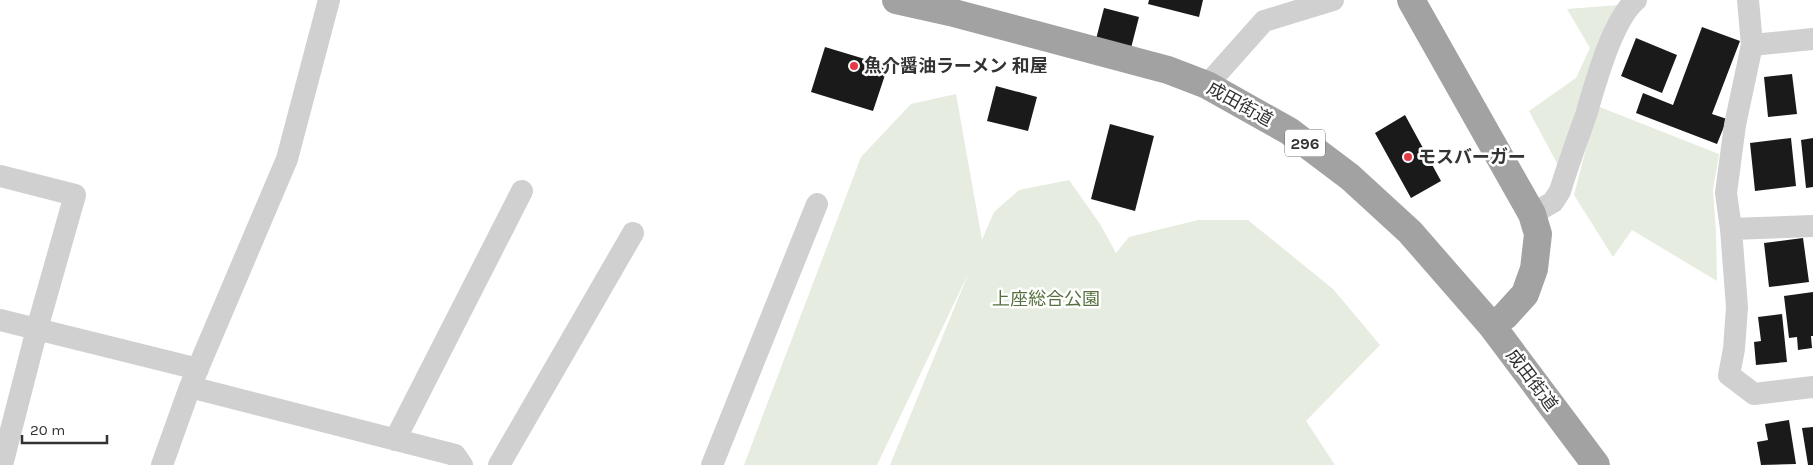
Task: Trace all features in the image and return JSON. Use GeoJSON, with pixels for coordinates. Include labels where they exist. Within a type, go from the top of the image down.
{"type":"FeatureCollection","features":[{"type":"Feature","properties":{"kind":"highway","name":"成田街道"},"geometry":{"type":"LineString","coordinates":[[896,0],[951,6],[1168,70],[1207,85],[1289,131],[1350,177],[1410,232],[1492,326],[1596,465]]}},
{"type":"Feature","properties":{"kind":"highway"},"geometry":{"type":"LineString","coordinates":[[1410,0],[1532,214],[1538,234],[1534,269],[1525,294],[1505,316],[1492,326]]}},
{"type":"Feature","properties":{"kind":"street"},"geometry":{"type":"LineString","coordinates":[[162,465],[194,378],[287,159],[329,0]]}},
{"type":"Feature","properties":{"kind":"street"},"geometry":{"type":"LineString","coordinates":[[1207,85],[1264,20],[1333,0]]}},
{"type":"Feature","properties":{"kind":"street"},"geometry":{"type":"LineString","coordinates":[[1532,214],[1553,202],[1560,191],[1602,63],[1615,32],[1631,4],[1636,0]]}},
{"type":"Feature","properties":{"kind":"street"},"geometry":{"type":"LineString","coordinates":[[1748,0],[1752,45],[1736,125],[1726,193],[1731,229],[1737,307],[1734,349],[1729,375],[1754,394],[1813,387]]}},
{"type":"Feature","properties":{"kind":"street"},"geometry":{"type":"LineString","coordinates":[[1752,45],[1813,39]]}},
{"type":"Feature","properties":{"kind":"street"},"geometry":{"type":"LineString","coordinates":[[0,176],[75,195],[37,329],[2,465]]}},
{"type":"Feature","properties":{"kind":"street"},"geometry":{"type":"LineString","coordinates":[[395,440],[522,191]]}},
{"type":"Feature","properties":{"kind":"street"},"geometry":{"type":"LineString","coordinates":[[712,465],[817,204]]}},
{"type":"Feature","properties":{"kind":"street"},"geometry":{"type":"LineString","coordinates":[[1731,229],[1813,226]]}},
{"type":"Feature","properties":{"kind":"street"},"geometry":{"type":"LineString","coordinates":[[499,465],[633,233]]}},
{"type":"Feature","properties":{"kind":"street"},"geometry":{"type":"LineString","coordinates":[[0,320],[37,329],[395,440],[455,455],[462,465]]}},
{"type":"Feature","properties":{"kind":"green space"},"geometry":{"type":"Polygon","coordinates":[[[1619,5],[1559,167],[1529,111],[1576,78],[1590,48],[1567,9],[1619,5]]]}},
{"type":"Feature","properties":{"kind":"green space","name":"上座総合公園"},"geometry":{"type":"Polygon","coordinates":[[[956,94],[982,240],[994,212],[1019,190],[1069,180],[1100,224],[1116,253],[1129,237],[1198,220],[1248,220],[1333,289],[1380,345],[1306,421],[1335,465],[890,465],[969,272],[877,465],[744,465],[861,157],[911,104],[956,94]]]}},
{"type":"Feature","properties":{"kind":"green space"},"geometry":{"type":"Polygon","coordinates":[[[1597,106],[1719,154],[1713,190],[1717,281],[1632,230],[1613,257],[1574,195],[1597,106]]]}},
{"type":"Feature","properties":{"kind":"building"},"geometry":{"type":"Polygon","coordinates":[[[1149,0],[1203,0],[1199,17],[1148,4],[1149,0]]]}},
{"type":"Feature","properties":{"kind":"building"},"geometry":{"type":"Polygon","coordinates":[[[1104,8],[1139,17],[1130,52],[1095,43],[1104,8]]]}},
{"type":"Feature","properties":{"kind":"building"},"geometry":{"type":"Polygon","coordinates":[[[1702,27],[1740,41],[1712,114],[1727,119],[1717,144],[1636,113],[1643,93],[1673,105],[1702,27]]]}},
{"type":"Feature","properties":{"kind":"building"},"geometry":{"type":"Polygon","coordinates":[[[1636,38],[1677,55],[1662,93],[1621,76],[1636,38]]]}},
{"type":"Feature","properties":{"kind":"building"},"geometry":{"type":"Polygon","coordinates":[[[825,47],[888,66],[873,111],[811,92],[825,47]]]}},
{"type":"Feature","properties":{"kind":"building"},"geometry":{"type":"Polygon","coordinates":[[[1792,74],[1797,114],[1768,117],[1764,77],[1792,74]]]}},
{"type":"Feature","properties":{"kind":"building"},"geometry":{"type":"Polygon","coordinates":[[[996,86],[1037,97],[1028,131],[987,121],[996,86]]]}},
{"type":"Feature","properties":{"kind":"building","name":"モスバーガー"},"geometry":{"type":"Polygon","coordinates":[[[1405,115],[1441,181],[1411,198],[1375,133],[1405,115]]]}},
{"type":"Feature","properties":{"kind":"building"},"geometry":{"type":"Polygon","coordinates":[[[1110,124],[1154,136],[1135,211],[1091,199],[1110,124]]]}},
{"type":"Feature","properties":{"kind":"building"},"geometry":{"type":"Polygon","coordinates":[[[1791,138],[1796,186],[1755,191],[1750,143],[1791,138]]]}},
{"type":"Feature","properties":{"kind":"building"},"geometry":{"type":"Polygon","coordinates":[[[1813,138],[1813,187],[1806,188],[1801,140],[1813,138]]]}},
{"type":"Feature","properties":{"kind":"building"},"geometry":{"type":"Polygon","coordinates":[[[1803,238],[1809,282],[1769,287],[1764,243],[1803,238]]]}},
{"type":"Feature","properties":{"kind":"building"},"geometry":{"type":"Polygon","coordinates":[[[1813,292],[1812,348],[1798,350],[1797,337],[1789,338],[1784,296],[1813,292]]]}},
{"type":"Feature","properties":{"kind":"building"},"geometry":{"type":"Polygon","coordinates":[[[1782,314],[1787,362],[1756,365],[1754,342],[1761,341],[1758,317],[1782,314]]]}},
{"type":"Feature","properties":{"kind":"building"},"geometry":{"type":"Polygon","coordinates":[[[1789,420],[1796,464],[1761,465],[1757,442],[1768,440],[1765,424],[1789,420]]]}},
{"type":"Feature","properties":{"kind":"building"},"geometry":{"type":"Polygon","coordinates":[[[1813,427],[1813,465],[1808,465],[1802,428],[1813,427]]]}},
{"type":"Feature","properties":{"kind":"place","name":"魚介醤油ラーメン 和屋"},"geometry":{"type":"Point","coordinates":[854,66]}},
{"type":"Feature","properties":{"kind":"place","name":"モスバーガー"},"geometry":{"type":"Point","coordinates":[1408,157]}}]}
